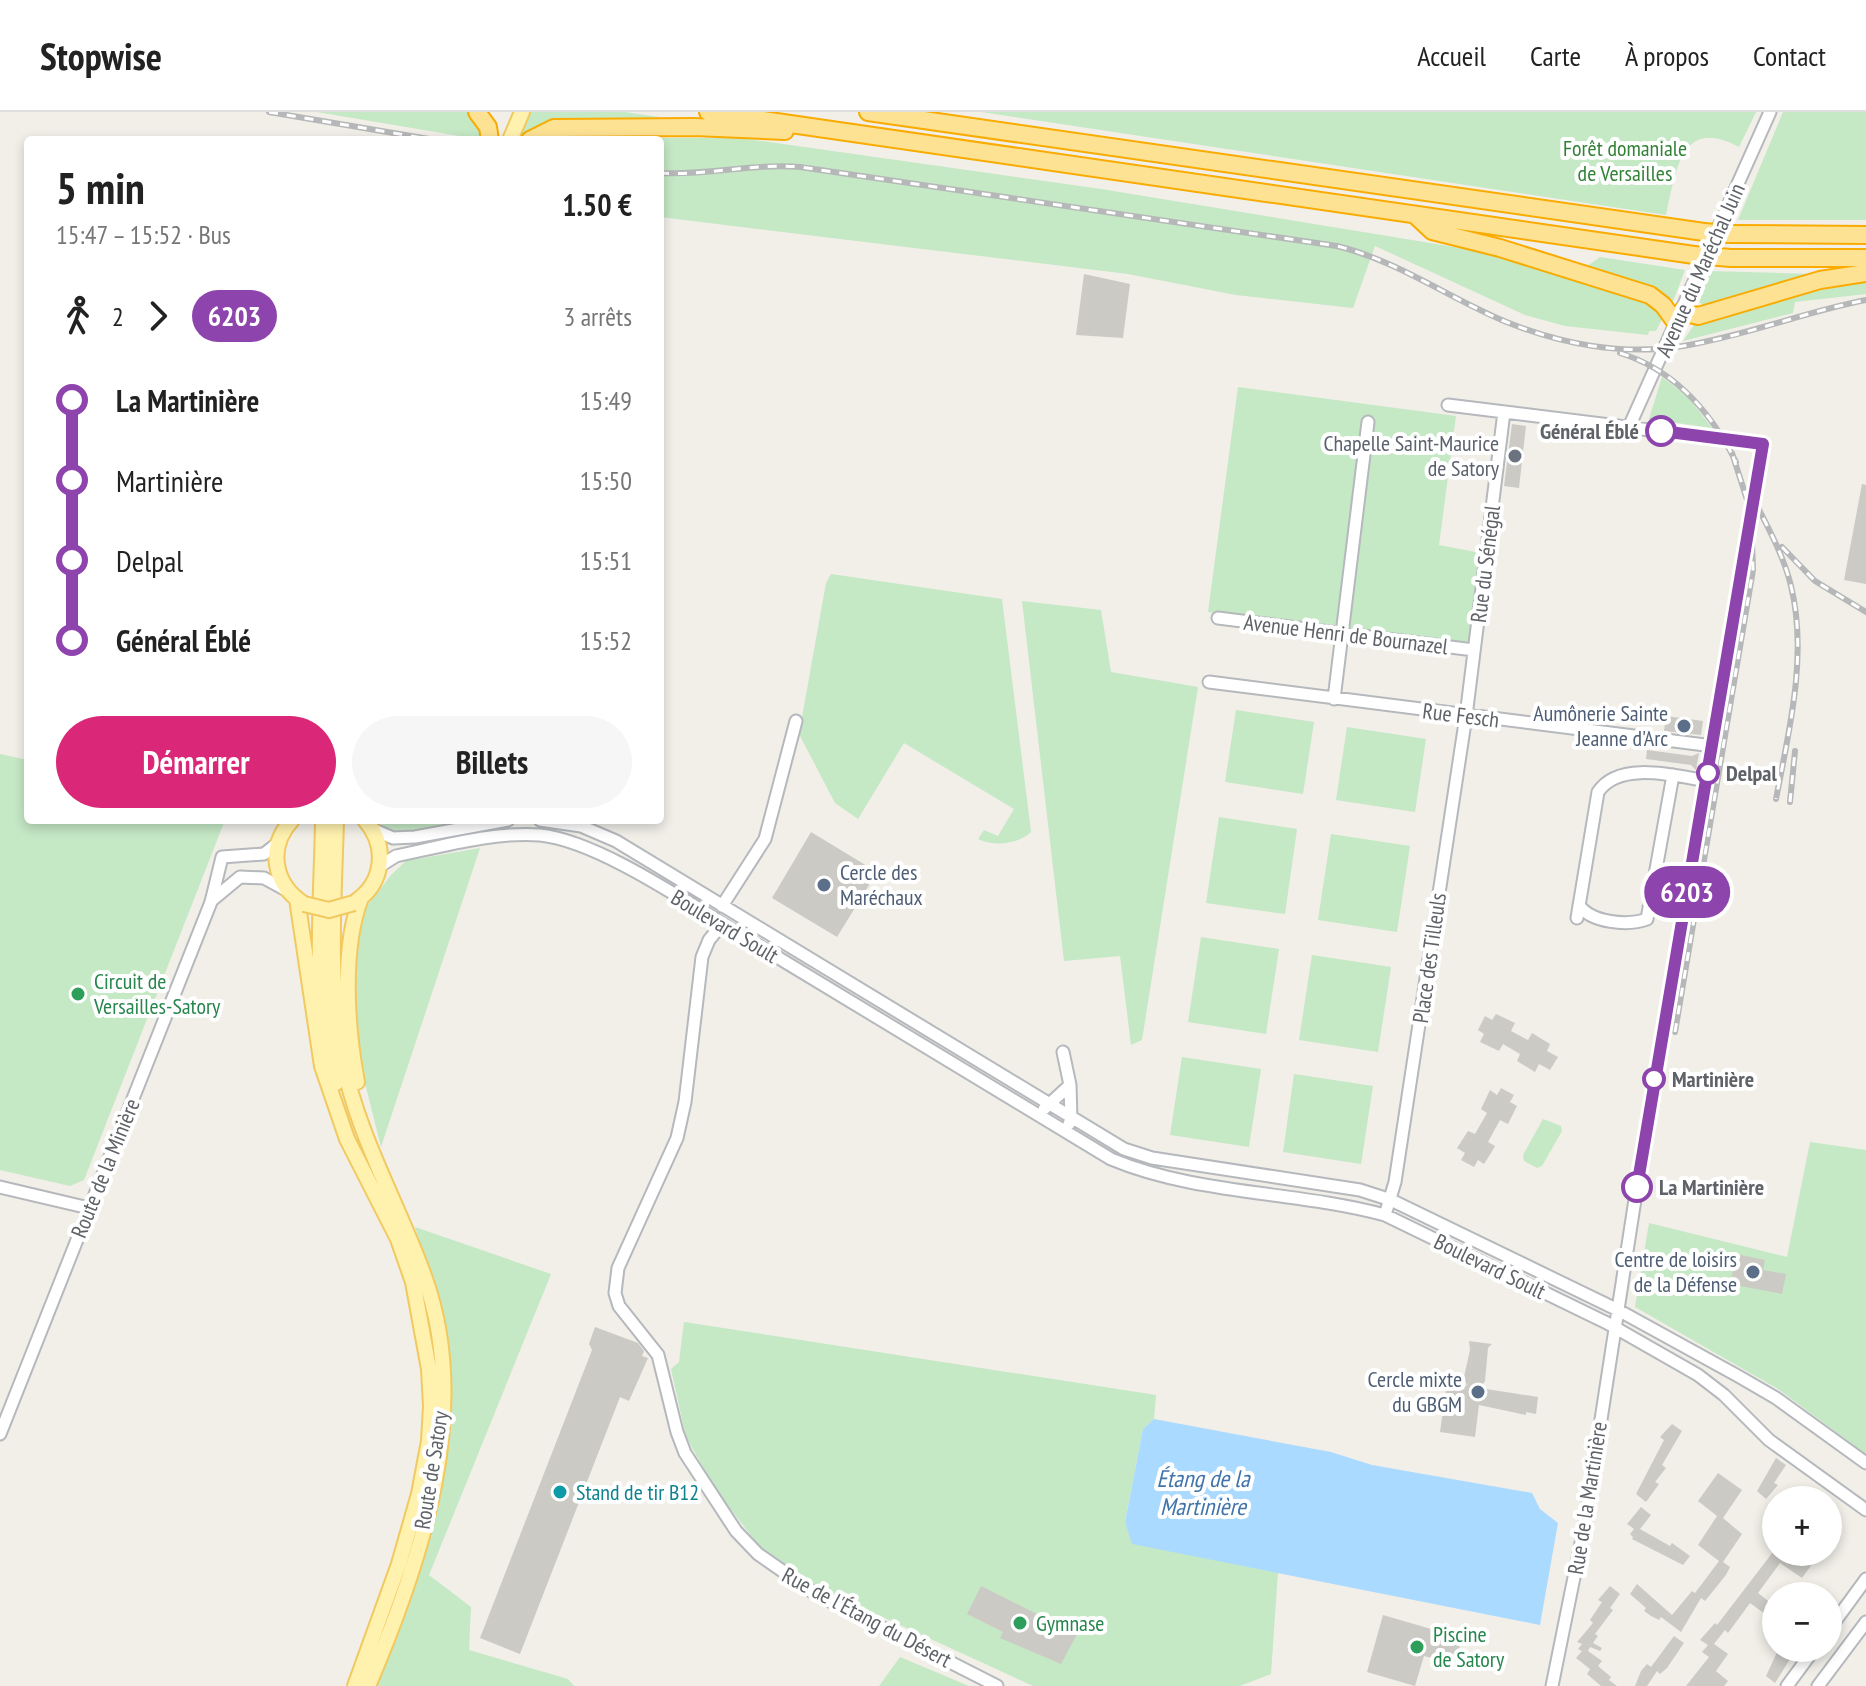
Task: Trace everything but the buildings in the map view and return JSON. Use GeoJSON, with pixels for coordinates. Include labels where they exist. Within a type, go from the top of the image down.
{"type":"FeatureCollection","features":[{"type":"Feature","properties":{"kind":"highway"},"geometry":{"type":"LineString","coordinates":[[477,112],[488,127],[489,136]]}},
{"type":"Feature","properties":{"kind":"highway"},"geometry":{"type":"LineString","coordinates":[[708,112],[1694,255],[1866,258]]}},
{"type":"Feature","properties":{"kind":"highway"},"geometry":{"type":"LineString","coordinates":[[868,112],[933,117],[1704,232],[1866,235]]}},
{"type":"Feature","properties":{"kind":"highway"},"geometry":{"type":"LineString","coordinates":[[538,136],[554,128],[694,127],[780,133],[803,126]]}},
{"type":"Feature","properties":{"kind":"highway"},"geometry":{"type":"LineString","coordinates":[[1416,216],[1432,231],[1542,260],[1650,295],[1678,318],[1698,316],[1820,280],[1866,273]]}},
{"type":"Feature","properties":{"kind":"main road"},"geometry":{"type":"LineString","coordinates":[[504,136],[513,112]]}},
{"type":"Feature","properties":{"kind":"main road"},"geometry":{"type":"LineString","coordinates":[[512,136],[522,112]]}},
{"type":"Feature","properties":{"kind":"main road"},"geometry":{"type":"LineString","coordinates":[[290,824],[278,843],[277,868],[296,898],[322,1066],[347,1139],[371,1182]]}},
{"type":"Feature","properties":{"kind":"main road"},"geometry":{"type":"LineString","coordinates":[[323,824],[322,976],[326,1029],[334,1078],[371,1182]]}},
{"type":"Feature","properties":{"kind":"main road"},"geometry":{"type":"LineString","coordinates":[[336,824],[336,1017],[351,1094],[376,1161]]}},
{"type":"Feature","properties":{"kind":"main road"},"geometry":{"type":"LineString","coordinates":[[296,898],[329,910],[357,901],[374,884],[380,866],[380,850],[369,824]]}},
{"type":"Feature","properties":{"kind":"main road"},"geometry":{"type":"LineString","coordinates":[[357,901],[351,950],[350,1026],[359,1094],[376,1161]]}},
{"type":"Feature","properties":{"kind":"main road","name":"Route de Satory"},"geometry":{"type":"LineString","coordinates":[[368,1686],[412,1565],[431,1496],[442,1406],[436,1329],[426,1280],[376,1161]]}},
{"type":"Feature","properties":{"kind":"main road","name":"Route de Satory"},"geometry":{"type":"LineString","coordinates":[[355,1686],[399,1564],[419,1494],[431,1406],[424,1331],[413,1282],[398,1239],[371,1182]]}},
{"type":"Feature","properties":{"kind":"street","name":"Avenue du Maréchal Juin"},"geometry":{"type":"LineString","coordinates":[[1629,427],[1770,112]]}},
{"type":"Feature","properties":{"kind":"street"},"geometry":{"type":"LineString","coordinates":[[1448,405],[1629,427]]}},
{"type":"Feature","properties":{"kind":"street","name":"Rue du Sénégal"},"geometry":{"type":"LineString","coordinates":[[1466,716],[1504,412]]}},
{"type":"Feature","properties":{"kind":"street"},"geometry":{"type":"LineString","coordinates":[[1334,699],[1368,422]]}},
{"type":"Feature","properties":{"kind":"street","name":"Rue de la Martinière"},"geometry":{"type":"LineString","coordinates":[[1552,1686],[1585,1523],[1663,1022],[1763,444],[1629,427]]}},
{"type":"Feature","properties":{"kind":"street","name":"Avenue Henri de Bournazel"},"geometry":{"type":"LineString","coordinates":[[1218,618],[1474,650]]}},
{"type":"Feature","properties":{"kind":"street","name":"Rue Fesch"},"geometry":{"type":"LineString","coordinates":[[1209,682],[1713,746]]}},
{"type":"Feature","properties":{"kind":"street","name":"Place des Tilleuls"},"geometry":{"type":"LineString","coordinates":[[1385,1215],[1391,1200],[1466,716]]}},
{"type":"Feature","properties":{"kind":"street"},"geometry":{"type":"LineString","coordinates":[[722,906],[765,839],[796,721]]}},
{"type":"Feature","properties":{"kind":"street"},"geometry":{"type":"LineString","coordinates":[[1673,775],[1647,919],[1617,923],[1578,912],[1598,792],[1603,785],[1616,777],[1652,773],[1673,775],[1707,781]]}},
{"type":"Feature","properties":{"kind":"street"},"geometry":{"type":"LineString","coordinates":[[369,824],[393,838],[486,824]]}},
{"type":"Feature","properties":{"kind":"street","name":"Boulevard Soult"},"geometry":{"type":"LineString","coordinates":[[567,824],[601,833],[1124,1149],[1152,1158],[1360,1190],[1391,1200],[1618,1310],[1738,1376],[1776,1398],[1866,1463]]}},
{"type":"Feature","properties":{"kind":"street","name":"Boulevard Soult"},"geometry":{"type":"LineString","coordinates":[[380,866],[396,856],[510,835],[540,835],[571,841],[608,858],[722,924],[1111,1159],[1135,1169],[1352,1206],[1385,1215],[1615,1327],[1698,1375],[1724,1395],[1769,1440],[1866,1510]]}},
{"type":"Feature","properties":{"kind":"street"},"geometry":{"type":"LineString","coordinates":[[222,857],[264,854],[278,843]]}},
{"type":"Feature","properties":{"kind":"street"},"geometry":{"type":"LineString","coordinates":[[222,857],[240,877]]}},
{"type":"Feature","properties":{"kind":"street","name":"Route de la Minière"},"geometry":{"type":"LineString","coordinates":[[0,1434],[211,902],[222,857]]}},
{"type":"Feature","properties":{"kind":"street"},"geometry":{"type":"LineString","coordinates":[[211,902],[240,877],[264,878],[296,898]]}},
{"type":"Feature","properties":{"kind":"street","name":"Rue de l'Étang du Désert"},"geometry":{"type":"LineString","coordinates":[[722,924],[709,940],[702,957],[685,1102],[677,1138],[618,1268],[615,1293],[619,1306],[658,1355],[685,1453],[736,1531],[758,1554],[814,1593],[997,1686]]}},
{"type":"Feature","properties":{"kind":"street"},"geometry":{"type":"LineString","coordinates":[[1063,1052],[1070,1085],[1071,1119],[1065,1132]]}},
{"type":"Feature","properties":{"kind":"street"},"geometry":{"type":"LineString","coordinates":[[1042,1119],[1042,1112],[1070,1085]]}},
{"type":"Feature","properties":{"kind":"street"},"geometry":{"type":"LineString","coordinates":[[1293,1197],[1296,1180]]}},
{"type":"Feature","properties":{"kind":"street"},"geometry":{"type":"LineString","coordinates":[[0,1187],[89,1208]]}},
{"type":"Feature","properties":{"kind":"street"},"geometry":{"type":"LineString","coordinates":[[1724,1395],[1738,1376]]}},
{"type":"Feature","properties":{"kind":"street"},"geometry":{"type":"LineString","coordinates":[[1842,1612],[1866,1579]]}},
{"type":"Feature","properties":{"kind":"street"},"geometry":{"type":"LineString","coordinates":[[1818,1686],[1866,1622]]}},
{"type":"Feature","properties":{"kind":"street"},"geometry":{"type":"LineString","coordinates":[[1787,1686],[1805,1662]]}},
{"type":"Feature","properties":{"kind":"green space"},"geometry":{"type":"Polygon","coordinates":[[[317,112],[468,112],[483,129],[483,136],[459,136],[317,112]]]}},
{"type":"Feature","properties":{"kind":"green space"},"geometry":{"type":"Polygon","coordinates":[[[530,112],[625,112],[659,117],[658,124],[567,124],[530,136],[520,136],[530,112]]]}},
{"type":"Feature","properties":{"kind":"green space","name":"Forêt domaniale de Versailles"},"geometry":{"type":"Polygon","coordinates":[[[981,112],[1756,112],[1739,147],[1720,139],[1705,138],[1693,143],[1684,152],[1673,181],[1666,215],[981,112]]]}},
{"type":"Feature","properties":{"kind":"green space","name":"Forêt domaniale de Versailles"},"geometry":{"type":"Polygon","coordinates":[[[1783,112],[1866,112],[1866,220],[1738,220],[1783,112]]]}},
{"type":"Feature","properties":{"kind":"green space"},"geometry":{"type":"Polygon","coordinates":[[[664,138],[740,138],[1101,189],[1485,252],[1653,305],[1663,317],[1656,331],[1649,331],[1648,335],[1565,326],[1525,315],[1375,246],[1353,308],[1236,295],[1128,274],[664,217],[664,138]]]}},
{"type":"Feature","properties":{"kind":"green space"},"geometry":{"type":"Polygon","coordinates":[[[1600,257],[1685,270],[1672,304],[1586,267],[1600,257]]]}},
{"type":"Feature","properties":{"kind":"green space"},"geometry":{"type":"Polygon","coordinates":[[[1709,271],[1814,274],[1709,309],[1696,300],[1709,271]]]}},
{"type":"Feature","properties":{"kind":"green space"},"geometry":{"type":"Polygon","coordinates":[[[1866,282],[1866,294],[1795,302],[1793,313],[1683,341],[1694,325],[1777,298],[1866,282]]]}},
{"type":"Feature","properties":{"kind":"green space"},"geometry":{"type":"Polygon","coordinates":[[[1662,377],[1688,397],[1712,428],[1649,419],[1662,377]]]}},
{"type":"Feature","properties":{"kind":"green space"},"geometry":{"type":"Polygon","coordinates":[[[1238,387],[1456,416],[1439,545],[1481,553],[1470,645],[1208,612],[1238,387]]]}},
{"type":"Feature","properties":{"kind":"green space"},"geometry":{"type":"Polygon","coordinates":[[[831,574],[1002,599],[1031,832],[1026,836],[1013,842],[999,843],[978,839],[984,830],[998,836],[1014,809],[904,743],[858,819],[835,803],[799,734],[826,583],[831,574]]]}},
{"type":"Feature","properties":{"kind":"green space"},"geometry":{"type":"Polygon","coordinates":[[[1022,601],[1101,610],[1111,672],[1198,687],[1142,1040],[1131,1045],[1120,956],[1064,961],[1022,601]]]}},
{"type":"Feature","properties":{"kind":"green space"},"geometry":{"type":"Polygon","coordinates":[[[1236,710],[1314,722],[1303,794],[1225,782],[1236,710]]]}},
{"type":"Feature","properties":{"kind":"green space"},"geometry":{"type":"Polygon","coordinates":[[[1347,727],[1426,739],[1415,812],[1336,800],[1347,727]]]}},
{"type":"Feature","properties":{"kind":"green space","name":"Circuit de Versailles-Satory"},"geometry":{"type":"Polygon","coordinates":[[[0,754],[24,759],[24,824],[223,824],[84,1180],[70,1186],[0,1170],[0,754]]]}},
{"type":"Feature","properties":{"kind":"green space"},"geometry":{"type":"Polygon","coordinates":[[[1219,817],[1297,829],[1285,914],[1206,903],[1219,817]]]}},
{"type":"Feature","properties":{"kind":"green space"},"geometry":{"type":"Polygon","coordinates":[[[382,824],[458,824],[410,832],[382,824]]]}},
{"type":"Feature","properties":{"kind":"green space"},"geometry":{"type":"Polygon","coordinates":[[[1331,834],[1410,846],[1397,932],[1318,920],[1331,834]]]}},
{"type":"Feature","properties":{"kind":"green space"},"geometry":{"type":"Polygon","coordinates":[[[480,848],[381,1147],[360,1063],[356,1017],[354,973],[361,914],[406,861],[480,848]]]}},
{"type":"Feature","properties":{"kind":"green space"},"geometry":{"type":"Polygon","coordinates":[[[1201,937],[1279,949],[1266,1034],[1188,1022],[1201,937]]]}},
{"type":"Feature","properties":{"kind":"green space"},"geometry":{"type":"Polygon","coordinates":[[[1312,955],[1391,967],[1378,1052],[1299,1040],[1312,955]]]}},
{"type":"Feature","properties":{"kind":"green space"},"geometry":{"type":"Polygon","coordinates":[[[1182,1057],[1261,1069],[1249,1147],[1170,1135],[1182,1057]]]}},
{"type":"Feature","properties":{"kind":"green space"},"geometry":{"type":"Polygon","coordinates":[[[1294,1074],[1373,1086],[1361,1164],[1283,1152],[1294,1074]]]}},
{"type":"Feature","properties":{"kind":"green space"},"geometry":{"type":"Polygon","coordinates":[[[1543,1119],[1561,1126],[1562,1131],[1542,1166],[1537,1168],[1524,1161],[1523,1155],[1543,1119]]]}},
{"type":"Feature","properties":{"kind":"green space"},"geometry":{"type":"Polygon","coordinates":[[[1810,1142],[1866,1150],[1866,1454],[1778,1389],[1635,1307],[1649,1223],[1787,1257],[1810,1142]]]}},
{"type":"Feature","properties":{"kind":"green space"},"geometry":{"type":"Polygon","coordinates":[[[415,1227],[551,1274],[429,1575],[471,1607],[469,1650],[568,1679],[574,1686],[373,1686],[399,1627],[445,1468],[448,1352],[434,1284],[415,1227]]]}},
{"type":"Feature","properties":{"kind":"green space"},"geometry":{"type":"Polygon","coordinates":[[[684,1322],[1156,1395],[1154,1419],[1143,1429],[1125,1521],[1132,1543],[1278,1572],[1271,1674],[1240,1686],[1033,1686],[815,1586],[759,1546],[716,1490],[686,1437],[671,1369],[679,1362],[684,1322]]]}},
{"type":"Feature","properties":{"kind":"green space"},"geometry":{"type":"Polygon","coordinates":[[[900,1657],[969,1686],[879,1686],[900,1657]]]}},
{"type":"Feature","properties":{"kind":"water","name":"Étang de la Martinière"},"geometry":{"type":"Polygon","coordinates":[[[1154,1419],[1331,1452],[1372,1465],[1532,1493],[1540,1509],[1558,1523],[1540,1625],[1132,1544],[1125,1522],[1143,1429],[1154,1419]]]}},
{"type":"Feature","properties":{"kind":"railway"},"geometry":{"type":"LineString","coordinates":[[269,112],[411,136]]}},
{"type":"Feature","properties":{"kind":"railway"},"geometry":{"type":"LineString","coordinates":[[664,173],[800,167],[1337,246],[1381,261],[1483,312],[1525,329],[1569,342],[1615,349],[1660,349],[1706,342],[1866,300]]}},
{"type":"Feature","properties":{"kind":"railway"},"geometry":{"type":"LineString","coordinates":[[1620,353],[1658,370],[1689,395],[1715,426],[1736,462]]}},
{"type":"Feature","properties":{"kind":"railway"},"geometry":{"type":"LineString","coordinates":[[1675,1032],[1753,570],[1751,512],[1732,453]]}},
{"type":"Feature","properties":{"kind":"railway"},"geometry":{"type":"LineString","coordinates":[[1755,502],[1788,575],[1798,639],[1795,693],[1776,799]]}},
{"type":"Feature","properties":{"kind":"railway"},"geometry":{"type":"LineString","coordinates":[[1782,547],[1815,581],[1866,612]]}},
{"type":"Feature","properties":{"kind":"railway"},"geometry":{"type":"LineString","coordinates":[[1790,802],[1795,751]]}},
{"type":"Feature","properties":{"kind":"bus line","name":"6203"},"geometry":{"type":"LineString","coordinates":[[1637,1187],[1763,444],[1661,431]]}},
{"type":"Feature","properties":{"kind":"place","name":"Général Éblé"},"geometry":{"type":"Point","coordinates":[1661,431]}},
{"type":"Feature","properties":{"kind":"place","name":"Chapelle Saint-Maurice de Satory"},"geometry":{"type":"Point","coordinates":[1515,456]}},
{"type":"Feature","properties":{"kind":"place","name":"Aumônerie Sainte Jeanne d'Arc"},"geometry":{"type":"Point","coordinates":[1684,726]}},
{"type":"Feature","properties":{"kind":"place","name":"Delpal"},"geometry":{"type":"Point","coordinates":[1708,773]}},
{"type":"Feature","properties":{"kind":"place","name":"Cercle des Maréchaux"},"geometry":{"type":"Point","coordinates":[824,885]}},
{"type":"Feature","properties":{"kind":"place","name":"Circuit de Versailles-Satory"},"geometry":{"type":"Point","coordinates":[78,994]}},
{"type":"Feature","properties":{"kind":"place","name":"Martinière"},"geometry":{"type":"Point","coordinates":[1654,1079]}},
{"type":"Feature","properties":{"kind":"place","name":"La Martinière"},"geometry":{"type":"Point","coordinates":[1637,1187]}},
{"type":"Feature","properties":{"kind":"place","name":"Centre de loisirs de la Défense"},"geometry":{"type":"Point","coordinates":[1753,1272]}},
{"type":"Feature","properties":{"kind":"place","name":"Cercle mixte du GBGM"},"geometry":{"type":"Point","coordinates":[1478,1392]}},
{"type":"Feature","properties":{"kind":"place","name":"Stand de tir B12"},"geometry":{"type":"Point","coordinates":[560,1492]}},
{"type":"Feature","properties":{"kind":"place","name":"Gymnase"},"geometry":{"type":"Point","coordinates":[1020,1623]}},
{"type":"Feature","properties":{"kind":"place","name":"Piscine de Satory"},"geometry":{"type":"Point","coordinates":[1417,1647]}}]}
